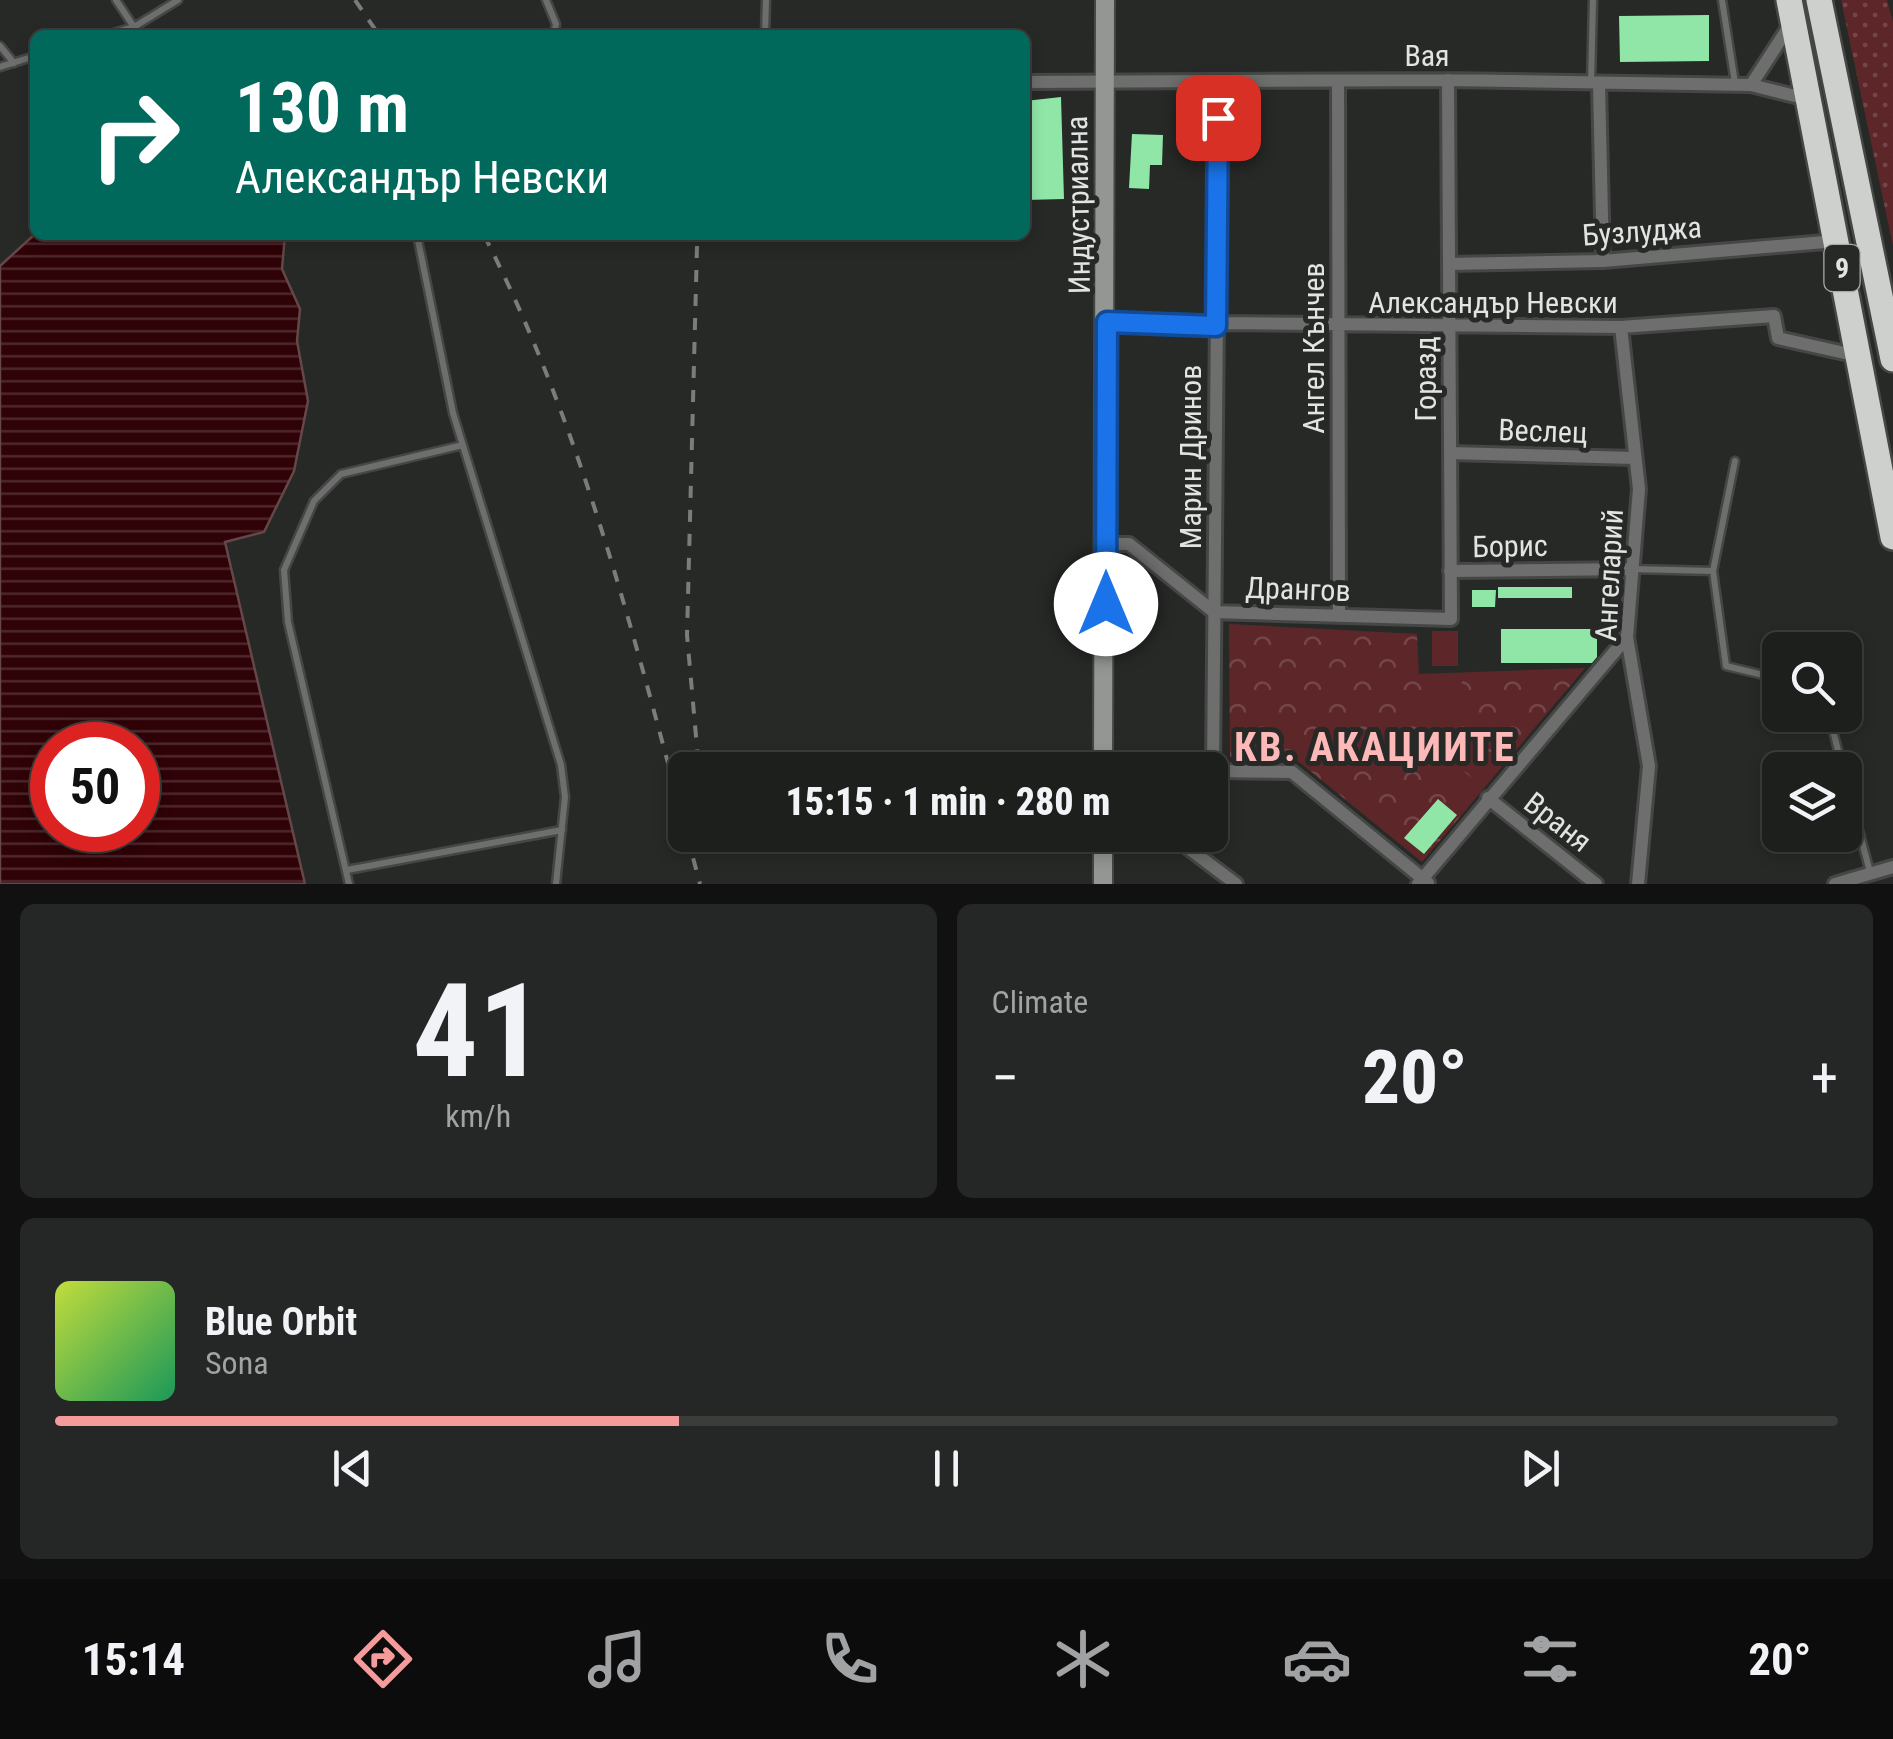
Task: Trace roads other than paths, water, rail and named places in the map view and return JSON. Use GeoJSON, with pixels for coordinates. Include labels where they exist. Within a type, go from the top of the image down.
{"type":"FeatureCollection","features":[{"type":"Feature","properties":{"kind":"highway","name":"9"},"geometry":{"type":"LineString","coordinates":[[1820,0],[1893,358]]}},
{"type":"Feature","properties":{"kind":"highway","name":"9"},"geometry":{"type":"LineString","coordinates":[[1791,10],[1893,538]]}},
{"type":"Feature","properties":{"kind":"main road","name":"Индустриална"},"geometry":{"type":"LineString","coordinates":[[1104,0],[1104,752]]}},
{"type":"Feature","properties":{"kind":"main road"},"geometry":{"type":"LineString","coordinates":[[1103,852],[1103,884]]}},
{"type":"Feature","properties":{"kind":"street"},"geometry":{"type":"LineString","coordinates":[[1751,86],[1791,10]]}},
{"type":"Feature","properties":{"kind":"street","name":"Вая"},"geometry":{"type":"LineString","coordinates":[[1030,82],[1448,80],[1735,85],[1810,100]]}},
{"type":"Feature","properties":{"kind":"street","name":"Горазд"},"geometry":{"type":"LineString","coordinates":[[1448,80],[1451,618]]}},
{"type":"Feature","properties":{"kind":"street","name":"Ангел Кънчев"},"geometry":{"type":"LineString","coordinates":[[1338,81],[1339,615]]}},
{"type":"Feature","properties":{"kind":"street","name":"Марин Дринов"},"geometry":{"type":"LineString","coordinates":[[1211,752],[1219,83]]}},
{"type":"Feature","properties":{"kind":"street"},"geometry":{"type":"LineString","coordinates":[[1595,84],[1603,261]]}},
{"type":"Feature","properties":{"kind":"street","name":"Бузлуджа"},"geometry":{"type":"LineString","coordinates":[[1449,264],[1603,261],[1837,241]]}},
{"type":"Feature","properties":{"kind":"street","name":"Александър Невски"},"geometry":{"type":"LineString","coordinates":[[1107,322],[1337,328],[1451,324],[1621,327],[1774,316],[1778,338],[1859,356]]}},
{"type":"Feature","properties":{"kind":"street","name":"Ангеларий"},"geometry":{"type":"LineString","coordinates":[[1621,327],[1639,514],[1626,637],[1648,766],[1638,884]]}},
{"type":"Feature","properties":{"kind":"street","name":"Веслец"},"geometry":{"type":"LineString","coordinates":[[1450,453],[1634,458]]}},
{"type":"Feature","properties":{"kind":"street","name":"Дрангов"},"geometry":{"type":"LineString","coordinates":[[1106,544],[1128,544],[1214,612],[1451,618]]}},
{"type":"Feature","properties":{"kind":"street","name":"Борис"},"geometry":{"type":"LineString","coordinates":[[1450,571],[1631,570]]}},
{"type":"Feature","properties":{"kind":"street"},"geometry":{"type":"LineString","coordinates":[[1228,770],[1292,772],[1423,882],[1488,798],[1626,637]]}},
{"type":"Feature","properties":{"kind":"street","name":"Враня"},"geometry":{"type":"LineString","coordinates":[[1488,798],[1596,884]]}},
{"type":"Feature","properties":{"kind":"street"},"geometry":{"type":"LineString","coordinates":[[1193,852],[1236,884]]}},
{"type":"Feature","properties":{"kind":"street"},"geometry":{"type":"LineString","coordinates":[[1835,884],[1893,867]]}},
{"type":"Feature","properties":{"kind":"lane"},"geometry":{"type":"LineString","coordinates":[[116,0],[134,27]]}},
{"type":"Feature","properties":{"kind":"lane"},"geometry":{"type":"LineString","coordinates":[[124,30],[178,0]]}},
{"type":"Feature","properties":{"kind":"lane"},"geometry":{"type":"LineString","coordinates":[[546,0],[555,30]]}},
{"type":"Feature","properties":{"kind":"lane"},"geometry":{"type":"LineString","coordinates":[[765,30],[766,0]]}},
{"type":"Feature","properties":{"kind":"lane"},"geometry":{"type":"LineString","coordinates":[[1592,0],[1595,84]]}},
{"type":"Feature","properties":{"kind":"lane"},"geometry":{"type":"LineString","coordinates":[[1722,0],[1735,85]]}},
{"type":"Feature","properties":{"kind":"lane"},"geometry":{"type":"LineString","coordinates":[[0,46],[14,63]]}},
{"type":"Feature","properties":{"kind":"lane"},"geometry":{"type":"LineString","coordinates":[[0,67],[30,58]]}},
{"type":"Feature","properties":{"kind":"lane"},"geometry":{"type":"LineString","coordinates":[[418,240],[463,445],[562,765],[565,797],[556,884]]}},
{"type":"Feature","properties":{"kind":"lane"},"geometry":{"type":"LineString","coordinates":[[349,884],[288,622],[284,570],[314,501],[341,474],[463,445]]}},
{"type":"Feature","properties":{"kind":"lane"},"geometry":{"type":"LineString","coordinates":[[1735,461],[1712,572],[1726,666],[1762,675]]}},
{"type":"Feature","properties":{"kind":"lane"},"geometry":{"type":"LineString","coordinates":[[1631,570],[1712,572]]}},
{"type":"Feature","properties":{"kind":"lane"},"geometry":{"type":"LineString","coordinates":[[346,870],[562,830]]}},
{"type":"Feature","properties":{"kind":"lane"},"geometry":{"type":"LineString","coordinates":[[1862,842],[1870,872]]}},
{"type":"Feature","properties":{"kind":"railway"},"geometry":{"type":"LineString","coordinates":[[355,0],[376,30]]}},
{"type":"Feature","properties":{"kind":"railway"},"geometry":{"type":"LineString","coordinates":[[486,240],[518,306],[576,452],[623,600],[668,765]]}},
{"type":"Feature","properties":{"kind":"railway"},"geometry":{"type":"LineString","coordinates":[[697,246],[687,635],[697,752]]}},
{"type":"Feature","properties":{"kind":"railway"},"geometry":{"type":"LineString","coordinates":[[692,852],[700,884]]}},
{"type":"Feature","properties":{"kind":"district","name":"КВ. АКАЦИИТЕ"},"geometry":{"type":"Point","coordinates":[1375,747]}}]}
